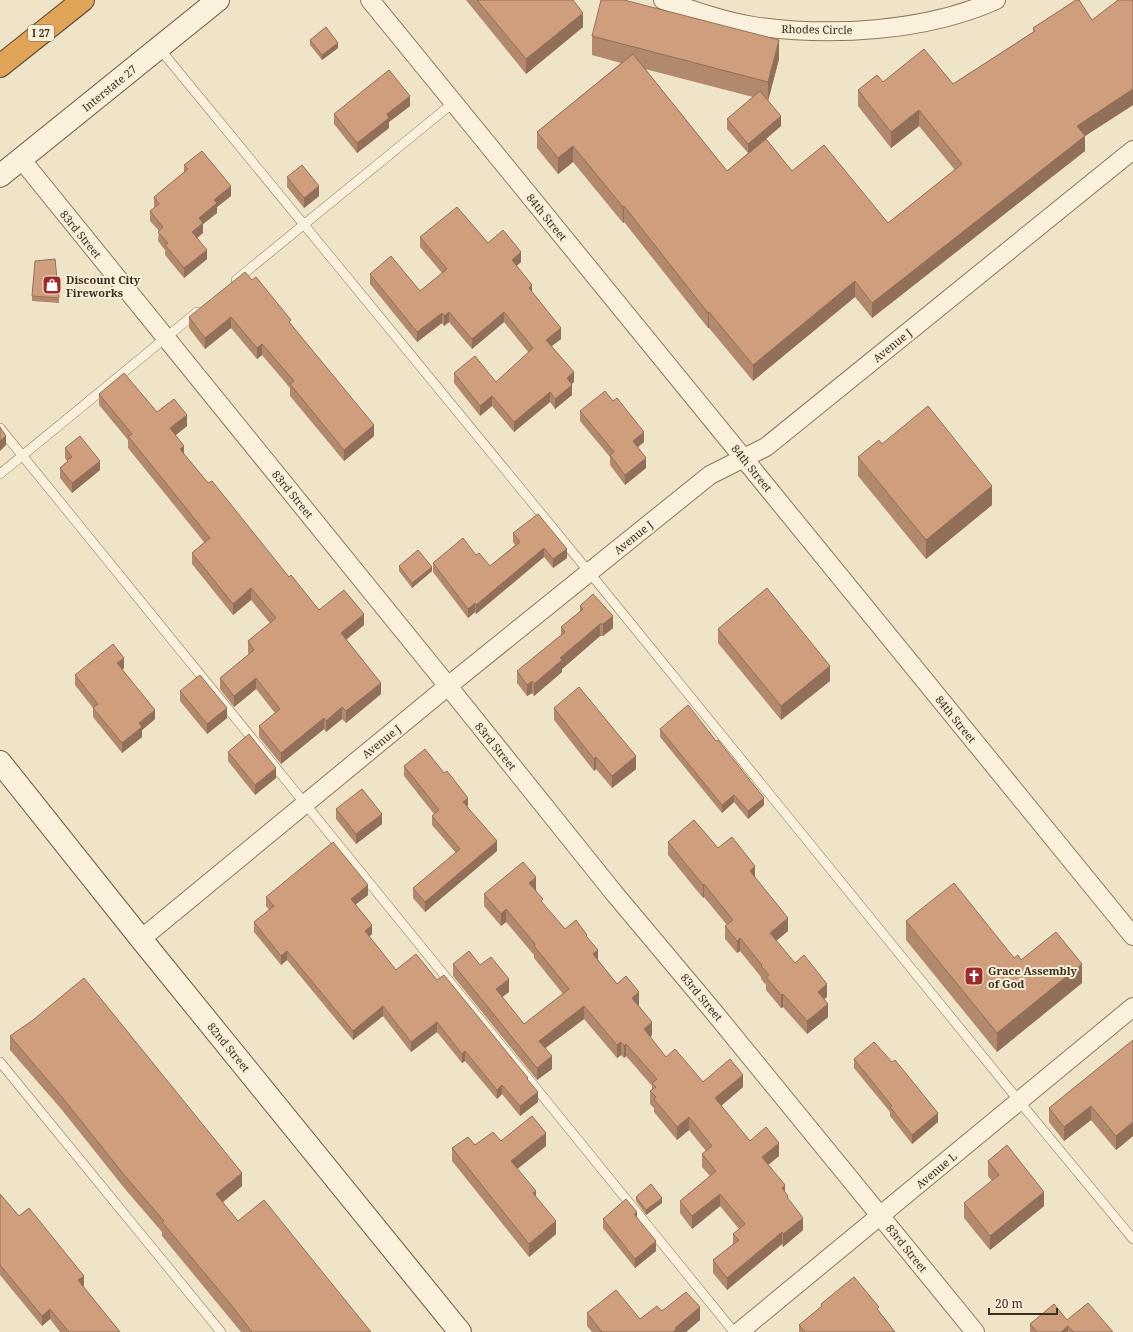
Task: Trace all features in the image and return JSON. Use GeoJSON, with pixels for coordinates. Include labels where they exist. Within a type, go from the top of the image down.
{"type":"FeatureCollection","features":[{"type":"Feature","properties":{"kind":"highway","name":"I 27"},"geometry":{"type":"LineString","coordinates":[[0,66],[83,0]]}},
{"type":"Feature","properties":{"kind":"main road","name":"Interstate 27"},"geometry":{"type":"LineString","coordinates":[[0,176],[218,0]]}},
{"type":"Feature","properties":{"kind":"main road","name":"82nd Street"},"geometry":{"type":"LineString","coordinates":[[0,762],[460,1332]]}},
{"type":"Feature","properties":{"kind":"street","name":"84th Street"},"geometry":{"type":"LineString","coordinates":[[370,0],[1133,936]]}},
{"type":"Feature","properties":{"kind":"street","name":"Rhodes Circle"},"geometry":{"type":"LineString","coordinates":[[663,0],[707,16],[752,26],[842,32],[897,26],[948,17],[996,0]]}},
{"type":"Feature","properties":{"kind":"street","name":"Avenue J"},"geometry":{"type":"LineString","coordinates":[[141,938],[448,686],[710,475],[766,447],[1133,150]]}},
{"type":"Feature","properties":{"kind":"street","name":"83rd Street"},"geometry":{"type":"LineString","coordinates":[[20,159],[614,893],[713,1011],[975,1332]]}},
{"type":"Feature","properties":{"kind":"street","name":"Avenue L"},"geometry":{"type":"LineString","coordinates":[[739,1332],[1133,1007]]}},
{"type":"Feature","properties":{"kind":"lane"},"geometry":{"type":"LineString","coordinates":[[159,48],[1133,1239]]}},
{"type":"Feature","properties":{"kind":"lane"},"geometry":{"type":"LineString","coordinates":[[232,284],[454,102]]}},
{"type":"Feature","properties":{"kind":"lane"},"geometry":{"type":"LineString","coordinates":[[0,474],[202,308]]}},
{"type":"Feature","properties":{"kind":"lane"},"geometry":{"type":"LineString","coordinates":[[0,428],[734,1332]]}},
{"type":"Feature","properties":{"kind":"lane"},"geometry":{"type":"LineString","coordinates":[[0,1062],[221,1332]]}},
{"type":"Feature","properties":{"kind":"building"},"geometry":{"type":"Polygon","coordinates":[[[477,0],[573,0],[583,13],[526,59],[477,0]]]}},
{"type":"Feature","properties":{"kind":"building"},"geometry":{"type":"Polygon","coordinates":[[[601,0],[624,0],[779,40],[768,82],[592,36],[601,0]]]}},
{"type":"Feature","properties":{"kind":"building"},"geometry":{"type":"Polygon","coordinates":[[[1076,0],[1079,0],[1092,20],[1118,0],[1133,0],[1133,89],[1077,126],[1085,136],[872,303],[855,281],[753,365],[709,312],[708,313],[624,206],[623,207],[573,146],[558,158],[537,132],[633,54],[727,171],[766,139],[792,171],[824,145],[888,223],[962,164],[919,110],[891,132],[858,90],[877,75],[883,82],[924,49],[953,84],[1035,31],[1033,28],[1076,0]]]}},
{"type":"Feature","properties":{"kind":"building"},"geometry":{"type":"Polygon","coordinates":[[[326,27],[338,43],[322,55],[310,40],[326,27]]]}},
{"type":"Feature","properties":{"kind":"building"},"geometry":{"type":"Polygon","coordinates":[[[389,70],[410,96],[387,114],[389,118],[357,143],[334,114],[389,70]]]}},
{"type":"Feature","properties":{"kind":"building"},"geometry":{"type":"Polygon","coordinates":[[[760,91],[781,116],[748,144],[727,119],[760,91]]]}},
{"type":"Feature","properties":{"kind":"building"},"geometry":{"type":"Polygon","coordinates":[[[202,151],[231,186],[214,200],[217,203],[199,218],[203,223],[192,232],[207,250],[184,268],[165,245],[168,243],[158,232],[163,227],[150,211],[159,204],[154,197],[188,169],[184,165],[202,151]]]}},
{"type":"Feature","properties":{"kind":"building"},"geometry":{"type":"Polygon","coordinates":[[[302,165],[319,186],[304,198],[287,177],[302,165]]]}},
{"type":"Feature","properties":{"kind":"building"},"geometry":{"type":"Polygon","coordinates":[[[457,207],[488,243],[503,230],[521,252],[512,260],[532,285],[529,288],[561,328],[546,340],[574,372],[567,378],[572,385],[555,399],[550,392],[514,422],[492,396],[480,406],[454,373],[475,356],[496,382],[533,348],[504,312],[472,339],[449,312],[444,316],[442,313],[417,332],[370,274],[391,256],[420,291],[447,269],[420,237],[457,207]]]}},
{"type":"Feature","properties":{"kind":"building"},"geometry":{"type":"Polygon","coordinates":[[[55,259],[59,298],[32,296],[35,261],[55,259]]]}},
{"type":"Feature","properties":{"kind":"building"},"geometry":{"type":"Polygon","coordinates":[[[245,272],[252,280],[256,277],[291,320],[289,322],[374,425],[344,450],[290,384],[294,381],[262,344],[257,348],[231,317],[205,338],[189,317],[245,272]]]}},
{"type":"Feature","properties":{"kind":"building"},"geometry":{"type":"Polygon","coordinates":[[[124,373],[157,412],[174,399],[187,415],[170,428],[184,446],[180,449],[208,483],[212,481],[289,577],[291,575],[319,610],[344,590],[364,614],[341,633],[381,683],[346,711],[342,707],[326,721],[324,718],[281,753],[259,726],[280,709],[256,678],[234,696],[220,678],[254,650],[248,641],[276,618],[251,588],[233,604],[192,553],[210,538],[128,436],[132,434],[99,394],[124,373]]]}},
{"type":"Feature","properties":{"kind":"building"},"geometry":{"type":"Polygon","coordinates":[[[605,391],[613,401],[617,398],[644,432],[633,441],[646,458],[625,475],[610,455],[614,452],[580,411],[605,391]]]}},
{"type":"Feature","properties":{"kind":"building"},"geometry":{"type":"Polygon","coordinates":[[[928,406],[992,486],[926,540],[858,457],[879,440],[882,444],[928,406]]]}},
{"type":"Feature","properties":{"kind":"building"},"geometry":{"type":"Polygon","coordinates":[[[0,427],[6,436],[0,441],[0,427]]]}},
{"type":"Feature","properties":{"kind":"building"},"geometry":{"type":"Polygon","coordinates":[[[80,436],[100,461],[72,483],[60,468],[72,457],[65,448],[80,436]]]}},
{"type":"Feature","properties":{"kind":"building"},"geometry":{"type":"Polygon","coordinates":[[[538,514],[567,549],[553,559],[544,548],[476,605],[475,603],[468,609],[433,563],[463,538],[476,555],[479,553],[490,566],[520,542],[513,533],[538,514]]]}},
{"type":"Feature","properties":{"kind":"building"},"geometry":{"type":"Polygon","coordinates":[[[418,550],[432,567],[412,583],[399,566],[418,550]]]}},
{"type":"Feature","properties":{"kind":"building"},"geometry":{"type":"Polygon","coordinates":[[[767,588],[830,666],[781,706],[718,629],[767,588]]]}},
{"type":"Feature","properties":{"kind":"building"},"geometry":{"type":"Polygon","coordinates":[[[593,594],[613,616],[603,624],[600,624],[560,658],[562,660],[534,684],[532,681],[527,685],[517,671],[565,632],[561,627],[583,609],[580,606],[593,594]]]}},
{"type":"Feature","properties":{"kind":"building"},"geometry":{"type":"Polygon","coordinates":[[[113,644],[124,658],[117,663],[155,710],[139,723],[142,727],[122,743],[93,708],[98,704],[75,675],[113,644]]]}},
{"type":"Feature","properties":{"kind":"building"},"geometry":{"type":"Polygon","coordinates":[[[200,675],[227,708],[207,724],[180,691],[200,675]]]}},
{"type":"Feature","properties":{"kind":"building"},"geometry":{"type":"Polygon","coordinates":[[[579,687],[636,756],[612,776],[596,757],[594,759],[554,708],[579,687]]]}},
{"type":"Feature","properties":{"kind":"building"},"geometry":{"type":"Polygon","coordinates":[[[688,705],[764,798],[748,811],[734,795],[722,805],[660,729],[688,705]]]}},
{"type":"Feature","properties":{"kind":"building"},"geometry":{"type":"Polygon","coordinates":[[[249,734],[276,768],[255,785],[228,752],[249,734]]]}},
{"type":"Feature","properties":{"kind":"building"},"geometry":{"type":"Polygon","coordinates":[[[425,749],[444,773],[447,771],[468,798],[463,802],[497,841],[425,902],[413,888],[460,849],[432,816],[439,810],[404,766],[425,749]]]}},
{"type":"Feature","properties":{"kind":"building"},"geometry":{"type":"Polygon","coordinates":[[[362,789],[382,814],[356,834],[336,809],[362,789]]]}},
{"type":"Feature","properties":{"kind":"building"},"geometry":{"type":"Polygon","coordinates":[[[694,820],[718,848],[732,837],[755,866],[750,871],[788,918],[770,933],[795,963],[804,955],[827,984],[818,992],[828,1004],[807,1021],[783,994],[781,995],[766,977],[769,975],[740,938],[737,941],[725,926],[733,920],[668,842],[694,820]]]}},
{"type":"Feature","properties":{"kind":"building"},"geometry":{"type":"Polygon","coordinates":[[[333,842],[368,885],[351,899],[372,925],[365,931],[396,970],[416,954],[437,980],[444,975],[538,1092],[520,1106],[502,1085],[497,1090],[465,1051],[462,1054],[437,1022],[411,1042],[383,1006],[353,1031],[287,951],[281,956],[254,922],[274,906],[266,897],[333,842]]]}},
{"type":"Feature","properties":{"kind":"building"},"geometry":{"type":"Polygon","coordinates":[[[523,862],[536,877],[529,883],[543,899],[541,901],[565,929],[576,920],[587,935],[586,936],[598,950],[593,954],[617,984],[626,976],[639,992],[632,998],[652,1022],[644,1029],[666,1057],[675,1049],[703,1082],[730,1059],[743,1075],[715,1098],[750,1141],[766,1127],[779,1143],[762,1157],[785,1185],[782,1188],[803,1218],[783,1234],[782,1232],[727,1278],[713,1260],[739,1240],[733,1234],[745,1224],[720,1194],[692,1216],[680,1201],[716,1171],[702,1154],[712,1146],[689,1117],[677,1127],[654,1099],[656,1097],[650,1091],[656,1087],[652,1083],[657,1079],[626,1044],[624,1046],[621,1042],[617,1045],[584,1006],[539,1041],[552,1056],[537,1068],[453,964],[469,951],[480,965],[491,957],[509,979],[496,989],[524,1024],[569,989],[506,909],[501,914],[484,894],[523,862]]]}},
{"type":"Feature","properties":{"kind":"building","name":"Grace Assembly of God"},"geometry":{"type":"Polygon","coordinates":[[[954,883],[1014,958],[1018,955],[1021,960],[1056,932],[1082,964],[997,1033],[906,921],[954,883]]]}},
{"type":"Feature","properties":{"kind":"building"},"geometry":{"type":"Polygon","coordinates":[[[84,978],[242,1173],[216,1194],[238,1221],[264,1200],[371,1332],[252,1332],[162,1222],[164,1221],[10,1036],[33,1020],[84,978]]]}},
{"type":"Feature","properties":{"kind":"building"},"geometry":{"type":"Polygon","coordinates":[[[1133,1040],[1133,1122],[1116,1136],[1091,1106],[1064,1127],[1049,1108],[1133,1040]]]}},
{"type":"Feature","properties":{"kind":"building"},"geometry":{"type":"Polygon","coordinates":[[[874,1042],[892,1062],[895,1060],[938,1113],[912,1135],[890,1107],[892,1106],[854,1059],[874,1042]]]}},
{"type":"Feature","properties":{"kind":"building"},"geometry":{"type":"Polygon","coordinates":[[[532,1116],[546,1133],[511,1161],[536,1191],[533,1193],[556,1221],[529,1244],[452,1148],[468,1137],[475,1145],[493,1132],[501,1141],[532,1116]]]}},
{"type":"Feature","properties":{"kind":"building"},"geometry":{"type":"Polygon","coordinates":[[[1007,1145],[1044,1192],[990,1236],[964,1203],[999,1175],[988,1161],[1007,1145]]]}},
{"type":"Feature","properties":{"kind":"building"},"geometry":{"type":"Polygon","coordinates":[[[651,1184],[662,1198],[646,1210],[636,1197],[651,1184]]]}},
{"type":"Feature","properties":{"kind":"building"},"geometry":{"type":"Polygon","coordinates":[[[0,1194],[19,1216],[29,1208],[84,1276],[78,1280],[120,1332],[69,1332],[50,1309],[42,1316],[0,1265],[0,1194]]]}},
{"type":"Feature","properties":{"kind":"building"},"geometry":{"type":"Polygon","coordinates":[[[626,1199],[637,1212],[634,1214],[656,1241],[635,1259],[603,1219],[626,1199]]]}},
{"type":"Feature","properties":{"kind":"building"},"geometry":{"type":"Polygon","coordinates":[[[854,1277],[879,1307],[877,1309],[895,1332],[805,1332],[799,1325],[822,1306],[821,1304],[854,1277]]]}},
{"type":"Feature","properties":{"kind":"building"},"geometry":{"type":"Polygon","coordinates":[[[616,1290],[640,1319],[657,1306],[662,1311],[686,1292],[700,1307],[675,1328],[676,1329],[673,1332],[602,1332],[587,1313],[616,1290]]]}},
{"type":"Feature","properties":{"kind":"building"},"geometry":{"type":"Polygon","coordinates":[[[1088,1303],[1113,1332],[1074,1332],[1068,1326],[1061,1332],[1037,1332],[1030,1324],[1054,1304],[1067,1320],[1088,1303]]]}},
{"type":"Feature","properties":{"kind":"place","name":"Discount City Fireworks"},"geometry":{"type":"Point","coordinates":[52,285]}},
{"type":"Feature","properties":{"kind":"place","name":"Grace Assembly of God"},"geometry":{"type":"Point","coordinates":[974,976]}}]}
